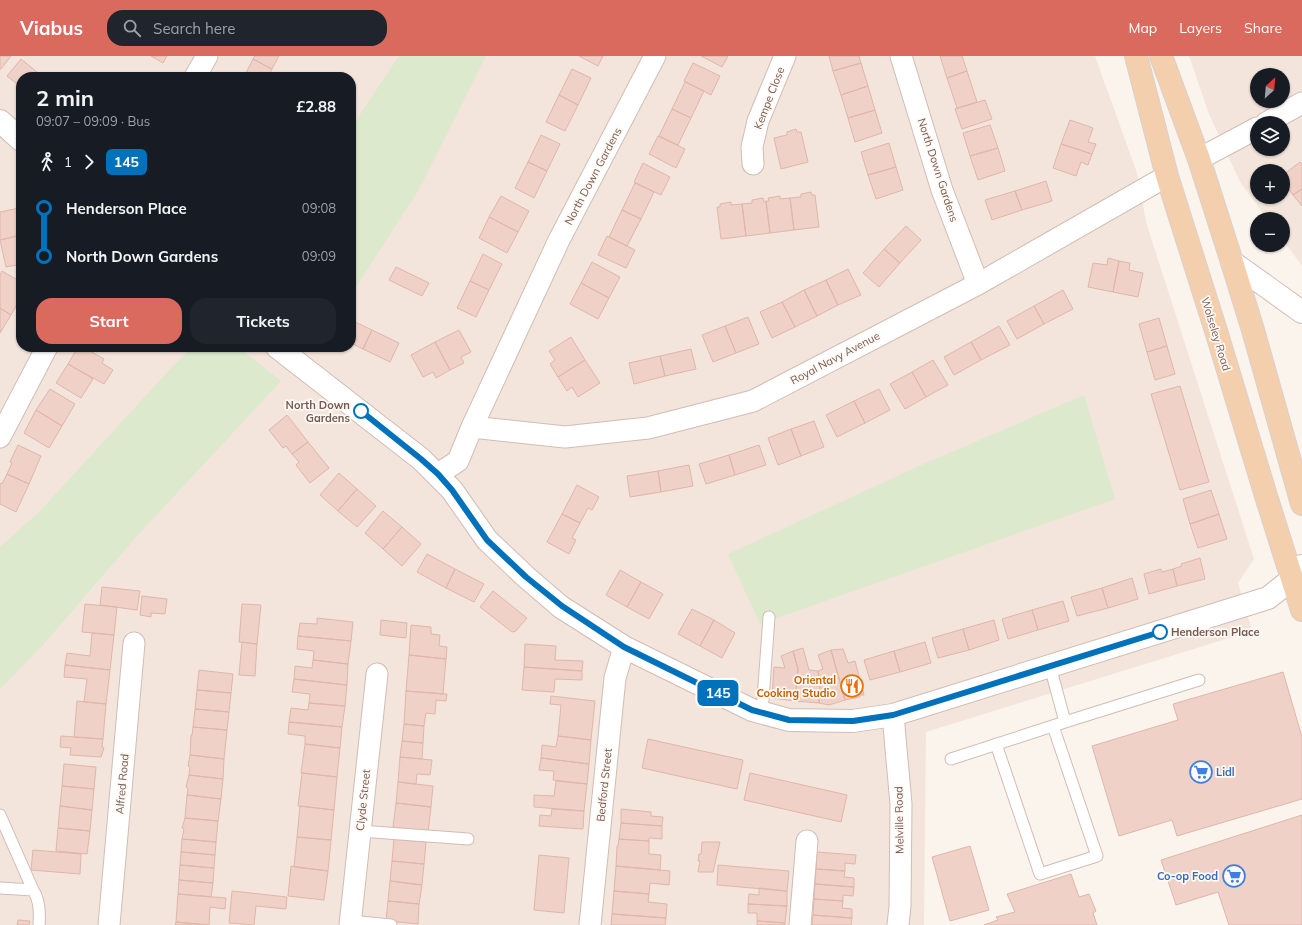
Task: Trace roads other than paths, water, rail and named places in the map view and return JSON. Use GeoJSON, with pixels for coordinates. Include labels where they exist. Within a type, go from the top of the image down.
{"type":"FeatureCollection","features":[{"type":"Feature","properties":{"kind":"main road","name":"Wolseley Road"},"geometry":{"type":"LineString","coordinates":[[1136,56],[1167,176],[1217,334],[1297,572],[1302,610]]}},
{"type":"Feature","properties":{"kind":"main road"},"geometry":{"type":"LineString","coordinates":[[1161,56],[1199,159],[1232,262],[1253,330],[1302,504]]}},
{"type":"Feature","properties":{"kind":"street"},"geometry":{"type":"LineString","coordinates":[[198,72],[207,56]]}},
{"type":"Feature","properties":{"kind":"street","name":"North Down Gardens"},"geometry":{"type":"LineString","coordinates":[[438,474],[458,460],[559,240],[655,56]]}},
{"type":"Feature","properties":{"kind":"street","name":"Kempe Close"},"geometry":{"type":"LineString","coordinates":[[753,164],[752,146],[758,121],[785,56]]}},
{"type":"Feature","properties":{"kind":"street","name":"North Down Gardens"},"geometry":{"type":"LineString","coordinates":[[901,56],[942,190],[978,284]]}},
{"type":"Feature","properties":{"kind":"street"},"geometry":{"type":"LineString","coordinates":[[1279,116],[1302,103]]}},
{"type":"Feature","properties":{"kind":"street"},"geometry":{"type":"LineString","coordinates":[[0,121],[16,135]]}},
{"type":"Feature","properties":{"kind":"street"},"geometry":{"type":"LineString","coordinates":[[1199,159],[1250,132]]}},
{"type":"Feature","properties":{"kind":"street","name":"Royal Navy Avenue"},"geometry":{"type":"LineString","coordinates":[[472,427],[565,437],[648,428],[753,401],[978,284],[1167,176]]}},
{"type":"Feature","properties":{"kind":"street"},"geometry":{"type":"LineString","coordinates":[[1232,262],[1302,312]]}},
{"type":"Feature","properties":{"kind":"street"},"geometry":{"type":"LineString","coordinates":[[0,437],[44,352]]}},
{"type":"Feature","properties":{"kind":"street"},"geometry":{"type":"LineString","coordinates":[[283,352],[421,459],[438,474],[452,490],[487,540],[526,577],[562,606],[624,647],[745,707],[789,720],[853,721],[893,715],[1268,598],[1297,572]]}},
{"type":"Feature","properties":{"kind":"street","name":"Alfred Road"},"geometry":{"type":"LineString","coordinates":[[110,925],[134,643]]}},
{"type":"Feature","properties":{"kind":"street","name":"Bedford Street"},"geometry":{"type":"LineString","coordinates":[[590,925],[615,678],[624,647]]}},
{"type":"Feature","properties":{"kind":"street","name":"Clyde Street"},"geometry":{"type":"LineString","coordinates":[[350,923],[377,674]]}},
{"type":"Feature","properties":{"kind":"street","name":"Melville Road"},"geometry":{"type":"LineString","coordinates":[[893,715],[901,804],[900,906],[898,925]]}},
{"type":"Feature","properties":{"kind":"street"},"geometry":{"type":"LineString","coordinates":[[800,925],[807,841]]}},
{"type":"Feature","properties":{"kind":"lane"},"geometry":{"type":"LineString","coordinates":[[762,713],[769,617]]}},
{"type":"Feature","properties":{"kind":"lane"},"geometry":{"type":"LineString","coordinates":[[1050,666],[1065,722]]}},
{"type":"Feature","properties":{"kind":"lane"},"geometry":{"type":"LineString","coordinates":[[950,759],[1199,680]]}},
{"type":"Feature","properties":{"kind":"lane"},"geometry":{"type":"LineString","coordinates":[[996,744],[1040,874],[1097,856],[1053,726]]}},
{"type":"Feature","properties":{"kind":"lane"},"geometry":{"type":"LineString","coordinates":[[0,815],[36,894],[39,906],[39,925]]}},
{"type":"Feature","properties":{"kind":"lane"},"geometry":{"type":"LineString","coordinates":[[360,831],[468,839]]}},
{"type":"Feature","properties":{"kind":"lane"},"geometry":{"type":"LineString","coordinates":[[0,888],[33,890]]}},
{"type":"Feature","properties":{"kind":"lane"},"geometry":{"type":"LineString","coordinates":[[350,923],[391,925]]}},
{"type":"Feature","properties":{"kind":"place","name":"North Down Gardens"},"geometry":{"type":"Point","coordinates":[361,411]}},
{"type":"Feature","properties":{"kind":"place","name":"Henderson Place"},"geometry":{"type":"Point","coordinates":[1160,632]}},
{"type":"Feature","properties":{"kind":"place","name":"Oriental Cooking Studio"},"geometry":{"type":"Point","coordinates":[852,686]}},
{"type":"Feature","properties":{"kind":"place","name":"Lidl"},"geometry":{"type":"Point","coordinates":[1201,772]}},
{"type":"Feature","properties":{"kind":"place","name":"Co-op Food"},"geometry":{"type":"Point","coordinates":[1234,876]}}]}
